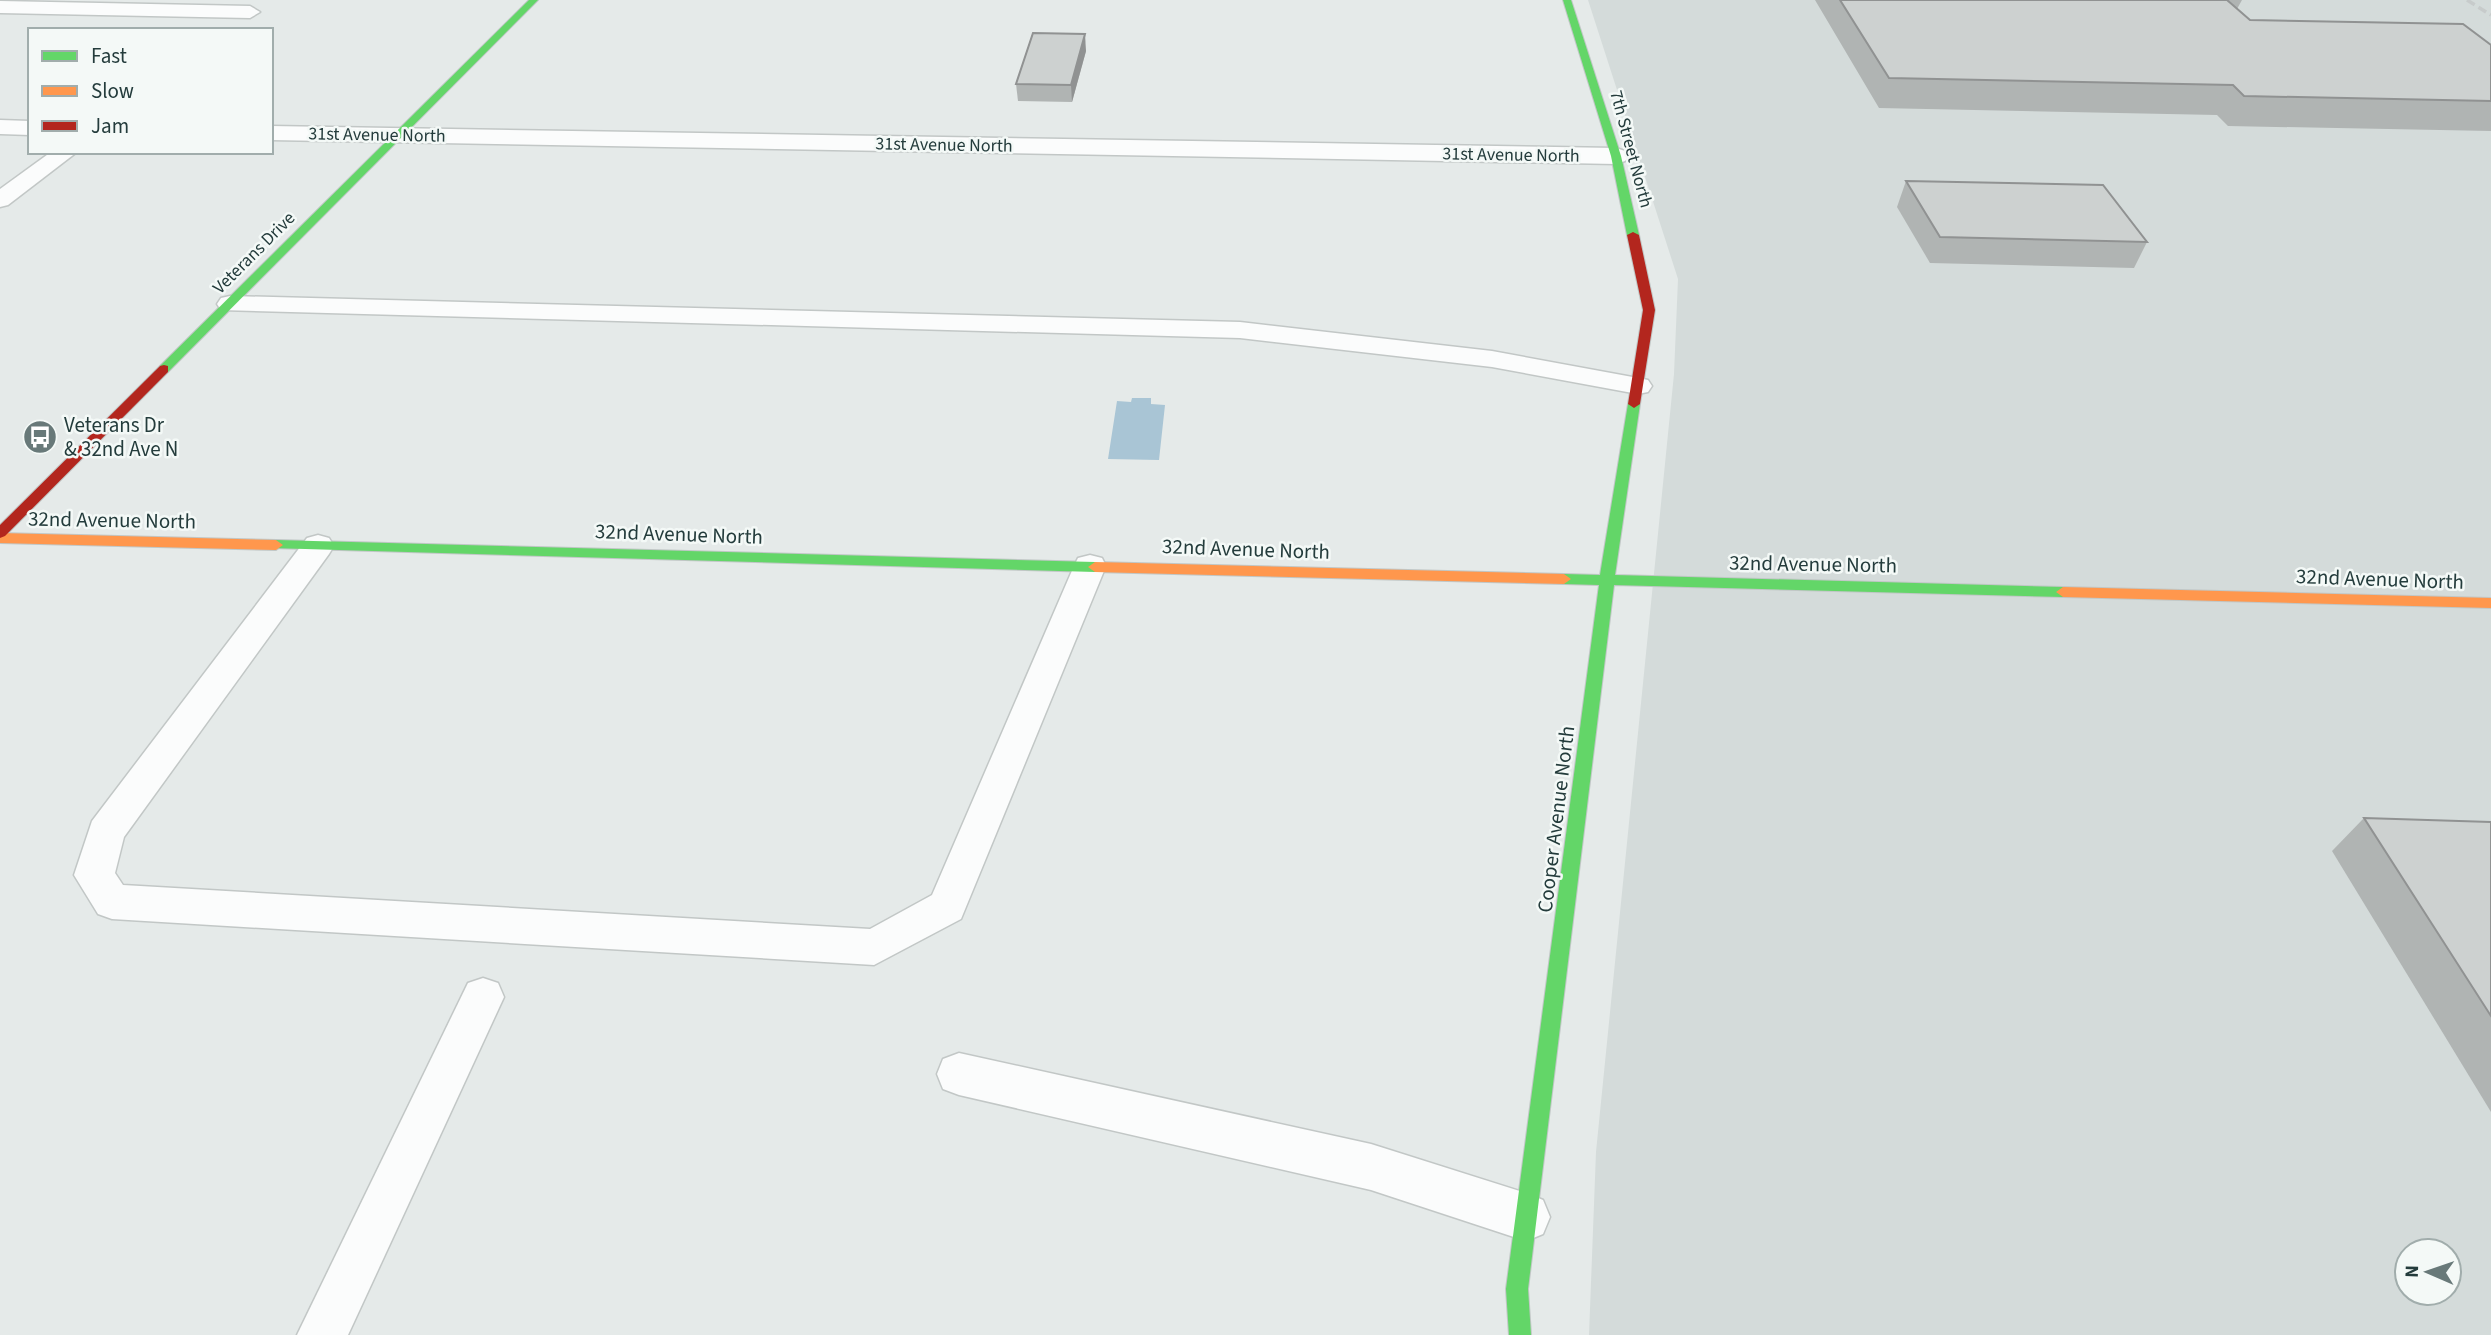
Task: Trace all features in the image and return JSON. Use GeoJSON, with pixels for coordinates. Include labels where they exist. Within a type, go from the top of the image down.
{"type":"FeatureCollection","features":[{"type":"Feature","properties":{"kind":"street","name":"Veterans Drive"},"geometry":{"type":"LineString","coordinates":[[0,536],[534,0]]}},
{"type":"Feature","properties":{"kind":"street","name":"7th Street North"},"geometry":{"type":"LineString","coordinates":[[1567,0],[1616,156],[1649,310]]}},
{"type":"Feature","properties":{"kind":"street"},"geometry":{"type":"LineString","coordinates":[[0,127],[28,128]]}},
{"type":"Feature","properties":{"kind":"street","name":"31st Avenue North"},"geometry":{"type":"LineString","coordinates":[[273,133],[1616,156]]}},
{"type":"Feature","properties":{"kind":"street","name":"Cooper Avenue North"},"geometry":{"type":"LineString","coordinates":[[1520,1335],[1517,1289],[1526,1217],[1607,580],[1649,310]]}},
{"type":"Feature","properties":{"kind":"street","name":"32nd Avenue North"},"geometry":{"type":"LineString","coordinates":[[0,536],[2491,603]]}},
{"type":"Feature","properties":{"kind":"lane"},"geometry":{"type":"LineString","coordinates":[[0,7],[258,6]]}},
{"type":"Feature","properties":{"kind":"lane"},"geometry":{"type":"LineString","coordinates":[[230,28],[258,6]]}},
{"type":"Feature","properties":{"kind":"lane"},"geometry":{"type":"LineString","coordinates":[[0,200],[63,154]]}},
{"type":"Feature","properties":{"kind":"lane"},"geometry":{"type":"LineString","coordinates":[[230,304],[1240,330],[1492,359],[1638,386]]}},
{"type":"Feature","properties":{"kind":"lane"},"geometry":{"type":"LineString","coordinates":[[318,546],[106,832],[94,875],[112,902],[874,947],[947,907],[1090,566]]}},
{"type":"Feature","properties":{"kind":"lane"},"geometry":{"type":"LineString","coordinates":[[322,1335],[483,997]]}},
{"type":"Feature","properties":{"kind":"lane"},"geometry":{"type":"LineString","coordinates":[[959,1074],[1371,1167],[1526,1217]]}},
{"type":"Feature","properties":{"kind":"shaded area"},"geometry":{"type":"Polygon","coordinates":[[[1588,0],[2491,0],[2491,1335],[1589,1335],[1596,1152],[1674,374],[1678,279],[1588,0]]]}},
{"type":"Feature","properties":{"kind":"water"},"geometry":{"type":"Polygon","coordinates":[[[1132,398],[1151,398],[1151,404],[1165,405],[1159,460],[1108,459],[1117,401],[1131,402],[1132,398]]]}},
{"type":"Feature","properties":{"kind":"building"},"geometry":{"type":"Polygon","coordinates":[[[1840,0],[2227,0],[2250,20],[2463,24],[2491,45],[2491,101],[2244,96],[2233,85],[1889,78],[1840,0]]]}},
{"type":"Feature","properties":{"kind":"building"},"geometry":{"type":"Polygon","coordinates":[[[1033,33],[1085,34],[1071,85],[1016,84],[1033,33]]]}},
{"type":"Feature","properties":{"kind":"building"},"geometry":{"type":"Polygon","coordinates":[[[1906,181],[2103,185],[2147,242],[1940,237],[1906,181]]]}},
{"type":"Feature","properties":{"kind":"building"},"geometry":{"type":"Polygon","coordinates":[[[2364,818],[2491,822],[2491,1016],[2364,818]]]}},
{"type":"Feature","properties":{"kind":"railway"},"geometry":{"type":"LineString","coordinates":[[2467,0],[2491,15]]}},
{"type":"Feature","properties":{"kind":"traffic: fast"},"geometry":{"type":"LineString","coordinates":[[164,369],[534,0]]}},
{"type":"Feature","properties":{"kind":"traffic: fast"},"geometry":{"type":"LineString","coordinates":[[1567,0],[1616,156],[1633,235]]}},
{"type":"Feature","properties":{"kind":"traffic: fast"},"geometry":{"type":"LineString","coordinates":[[1520,1335],[1517,1289],[1607,580],[1634,404]]}},
{"type":"Feature","properties":{"kind":"traffic: fast"},"geometry":{"type":"LineString","coordinates":[[276,545],[1095,567]]}},
{"type":"Feature","properties":{"kind":"traffic: fast"},"geometry":{"type":"LineString","coordinates":[[1564,579],[2063,592]]}},
{"type":"Feature","properties":{"kind":"traffic: slow"},"geometry":{"type":"LineString","coordinates":[[0,538],[276,545]]}},
{"type":"Feature","properties":{"kind":"traffic: slow"},"geometry":{"type":"LineString","coordinates":[[1095,567],[1564,579]]}},
{"type":"Feature","properties":{"kind":"traffic: slow"},"geometry":{"type":"LineString","coordinates":[[2063,592],[2491,603]]}},
{"type":"Feature","properties":{"kind":"traffic: jam"},"geometry":{"type":"LineString","coordinates":[[1633,235],[1649,310],[1634,404]]}},
{"type":"Feature","properties":{"kind":"traffic: jam"},"geometry":{"type":"LineString","coordinates":[[0,533],[164,369]]}},
{"type":"Feature","properties":{"kind":"place","name":"Veterans Dr & 32nd Ave N"},"geometry":{"type":"Point","coordinates":[40,437]}}]}
